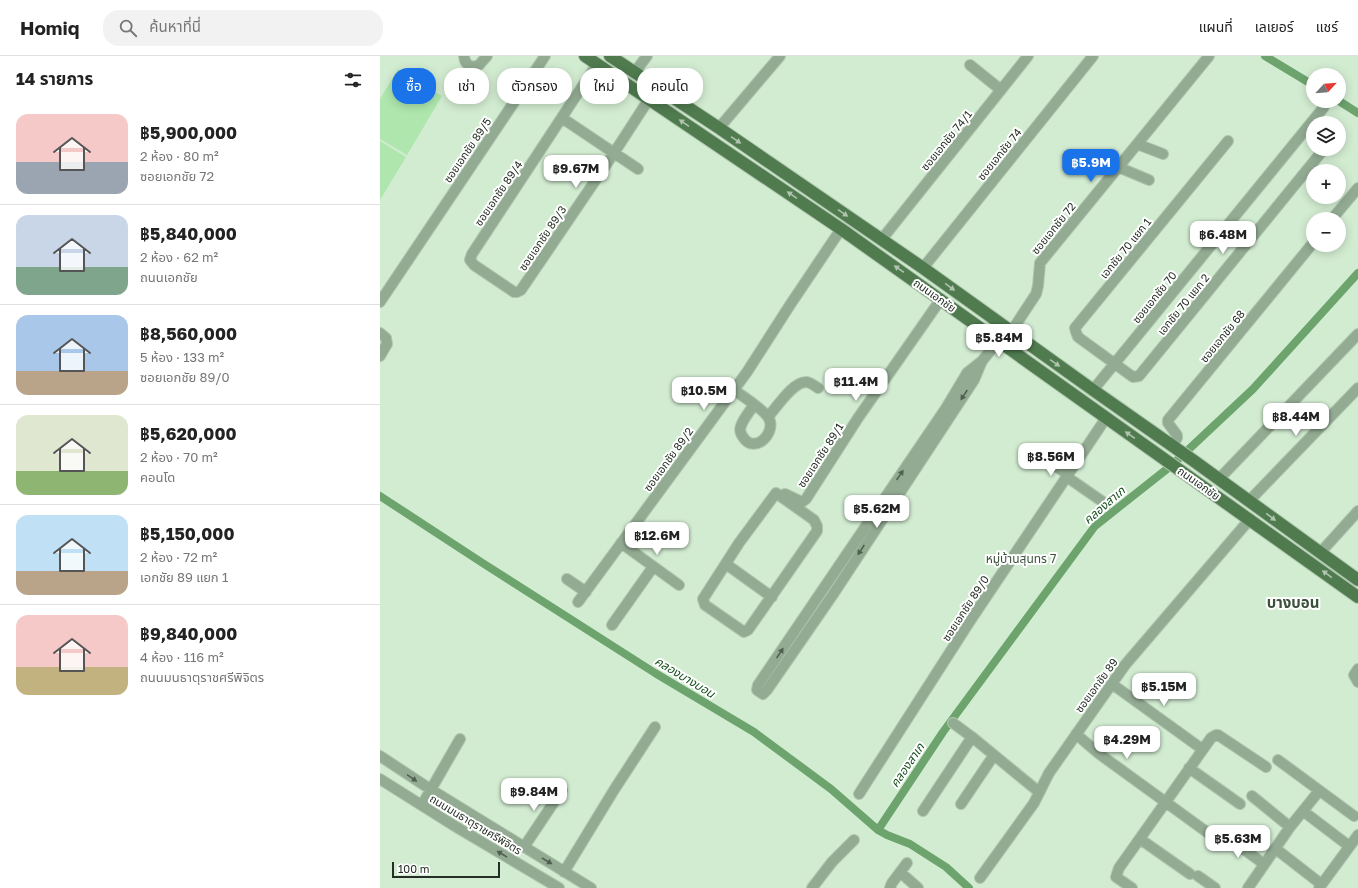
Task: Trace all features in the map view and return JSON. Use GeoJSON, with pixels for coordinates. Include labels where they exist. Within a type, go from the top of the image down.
{"type":"FeatureCollection","features":[{"type":"Feature","properties":{"kind":"main road","name":"ถนนเอกชัย"},"geometry":{"type":"LineString","coordinates":[[585,56],[637,91]]}},
{"type":"Feature","properties":{"kind":"main road","name":"ถนนเอกชัย"},"geometry":{"type":"LineString","coordinates":[[610,56],[882,239],[1011,332],[1194,460],[1358,580]]}},
{"type":"Feature","properties":{"kind":"main road","name":"ถนนเอกชัย"},"geometry":{"type":"LineString","coordinates":[[655,104],[841,229],[941,299],[1106,418],[1250,518],[1358,597]]}},
{"type":"Feature","properties":{"kind":"street"},"geometry":{"type":"LineString","coordinates":[[464,56],[467,65],[473,67],[488,56]]}},
{"type":"Feature","properties":{"kind":"street","name":"ซอยเอกชัย 89/5"},"geometry":{"type":"LineString","coordinates":[[380,302],[545,56]]}},
{"type":"Feature","properties":{"kind":"street"},"geometry":{"type":"LineString","coordinates":[[634,73],[647,56]]}},
{"type":"Feature","properties":{"kind":"street"},"geometry":{"type":"LineString","coordinates":[[719,128],[780,56]]}},
{"type":"Feature","properties":{"kind":"street","name":"ซอยเอกชัย 74/1"},"geometry":{"type":"LineString","coordinates":[[882,239],[1028,56]]}},
{"type":"Feature","properties":{"kind":"street","name":"ซอยเอกชัย 74"},"geometry":{"type":"LineString","coordinates":[[923,268],[1093,56]]}},
{"type":"Feature","properties":{"kind":"street","name":"ซอยเอกชัย 72"},"geometry":{"type":"LineString","coordinates":[[1011,332],[1036,294],[1040,274],[1040,263],[1209,56]]}},
{"type":"Feature","properties":{"kind":"street","name":"ซอยเอกชัย 89/4"},"geometry":{"type":"LineString","coordinates":[[521,290],[514,292],[474,266],[470,260],[472,254],[597,64]]}},
{"type":"Feature","properties":{"kind":"street"},"geometry":{"type":"LineString","coordinates":[[970,64],[1001,90]]}},
{"type":"Feature","properties":{"kind":"street","name":"ซอยเอกชัย 89/3"},"geometry":{"type":"LineString","coordinates":[[521,290],[614,153],[645,104]]}},
{"type":"Feature","properties":{"kind":"street","name":"ซอยเอกชัย 70"},"geometry":{"type":"LineString","coordinates":[[1093,390],[1323,108]]}},
{"type":"Feature","properties":{"kind":"street"},"geometry":{"type":"LineString","coordinates":[[562,118],[638,169]]}},
{"type":"Feature","properties":{"kind":"street","name":"เอกชัย 70 แยก 1"},"geometry":{"type":"LineString","coordinates":[[1114,364],[1078,337],[1075,328],[1228,140]]}},
{"type":"Feature","properties":{"kind":"street"},"geometry":{"type":"LineString","coordinates":[[1137,144],[1163,154]]}},
{"type":"Feature","properties":{"kind":"street","name":"เอกชัย 70 แยก 2"},"geometry":{"type":"LineString","coordinates":[[1114,364],[1133,377],[1139,376],[1318,156]]}},
{"type":"Feature","properties":{"kind":"street"},"geometry":{"type":"LineString","coordinates":[[1118,167],[1149,180]]}},
{"type":"Feature","properties":{"kind":"street"},"geometry":{"type":"LineString","coordinates":[[1338,212],[1358,188]]}},
{"type":"Feature","properties":{"kind":"street","name":"ซอยเอกชัย 89/2"},"geometry":{"type":"LineString","coordinates":[[578,602],[747,372],[841,229]]}},
{"type":"Feature","properties":{"kind":"street","name":"ซอยเอกชัย 68"},"geometry":{"type":"LineString","coordinates":[[1174,446],[1177,435],[1169,426],[1168,420],[1306,252]]}},
{"type":"Feature","properties":{"kind":"street","name":"ซอยเอกชัย 89/1"},"geometry":{"type":"LineString","coordinates":[[776,493],[781,492],[802,502],[806,499],[858,418],[941,299]]}},
{"type":"Feature","properties":{"kind":"street"},"geometry":{"type":"LineString","coordinates":[[380,333],[386,338],[387,344],[380,356]]}},
{"type":"Feature","properties":{"kind":"street"},"geometry":{"type":"LineString","coordinates":[[1219,479],[1358,334]]}},
{"type":"Feature","properties":{"kind":"street"},"geometry":{"type":"LineString","coordinates":[[982,361],[974,380],[834,593],[767,690],[763,694],[758,692],[758,685],[946,408],[966,373],[982,361],[999,340]]}},
{"type":"Feature","properties":{"kind":"street"},"geometry":{"type":"LineString","coordinates":[[768,417],[795,386],[808,382],[818,388]]}},
{"type":"Feature","properties":{"kind":"street"},"geometry":{"type":"LineString","coordinates":[[1249,501],[1358,388]]}},
{"type":"Feature","properties":{"kind":"street"},"geometry":{"type":"LineString","coordinates":[[734,390],[754,405],[768,417],[770,429],[764,440],[750,444],[745,440],[740,431],[740,426],[754,405]]}},
{"type":"Feature","properties":{"kind":"street","name":"ซอยเอกชัย 89/0"},"geometry":{"type":"LineString","coordinates":[[859,794],[975,615],[1106,418]]}},
{"type":"Feature","properties":{"kind":"street"},"geometry":{"type":"LineString","coordinates":[[1046,460],[1106,504]]}},
{"type":"Feature","properties":{"kind":"street"},"geometry":{"type":"LineString","coordinates":[[776,493],[814,520],[817,526],[817,531],[748,630],[744,632],[705,605],[703,602],[704,595],[776,493]]}},
{"type":"Feature","properties":{"kind":"street"},"geometry":{"type":"LineString","coordinates":[[1320,553],[1358,511]]}},
{"type":"Feature","properties":{"kind":"street","name":"ซอยเอกชัย 89"},"geometry":{"type":"LineString","coordinates":[[980,878],[1034,803],[1049,773],[1132,656],[1162,623],[1250,518]]}},
{"type":"Feature","properties":{"kind":"street"},"geometry":{"type":"LineString","coordinates":[[621,543],[679,586]]}},
{"type":"Feature","properties":{"kind":"street"},"geometry":{"type":"LineString","coordinates":[[726,564],[772,596]]}},
{"type":"Feature","properties":{"kind":"street"},"geometry":{"type":"LineString","coordinates":[[612,625],[654,567]]}},
{"type":"Feature","properties":{"kind":"street"},"geometry":{"type":"LineString","coordinates":[[567,579],[586,592]]}},
{"type":"Feature","properties":{"kind":"street"},"geometry":{"type":"LineString","coordinates":[[1358,668],[1354,675],[1358,682]]}},
{"type":"Feature","properties":{"kind":"street"},"geometry":{"type":"LineString","coordinates":[[1112,684],[1202,749]]}},
{"type":"Feature","properties":{"kind":"street"},"geometry":{"type":"LineString","coordinates":[[952,723],[972,736],[1039,792]]}},
{"type":"Feature","properties":{"kind":"street"},"geometry":{"type":"LineString","coordinates":[[564,872],[614,790],[655,727]]}},
{"type":"Feature","properties":{"kind":"street"},"geometry":{"type":"LineString","coordinates":[[1076,734],[1098,753],[1165,802],[1264,864]]}},
{"type":"Feature","properties":{"kind":"street"},"geometry":{"type":"LineString","coordinates":[[1132,888],[1117,878],[1116,874],[1119,868],[1202,749],[1213,736],[1218,735],[1266,767]]}},
{"type":"Feature","properties":{"kind":"street"},"geometry":{"type":"LineString","coordinates":[[924,811],[972,736]]}},
{"type":"Feature","properties":{"kind":"street"},"geometry":{"type":"LineString","coordinates":[[422,805],[460,739]]}},
{"type":"Feature","properties":{"kind":"street"},"geometry":{"type":"LineString","coordinates":[[961,804],[994,755]]}},
{"type":"Feature","properties":{"kind":"street","name":"ถนนมนธาตุราชศรีพิจิตร"},"geometry":{"type":"LineString","coordinates":[[380,756],[430,789],[591,888]]}},
{"type":"Feature","properties":{"kind":"street"},"geometry":{"type":"LineString","coordinates":[[1278,760],[1354,816]]}},
{"type":"Feature","properties":{"kind":"street"},"geometry":{"type":"LineString","coordinates":[[1189,768],[1240,804]]}},
{"type":"Feature","properties":{"kind":"street","name":"ถนนมนธาตุราชศรีพิจิตร"},"geometry":{"type":"LineString","coordinates":[[380,779],[556,887]]}},
{"type":"Feature","properties":{"kind":"street"},"geometry":{"type":"LineString","coordinates":[[524,847],[562,790]]}},
{"type":"Feature","properties":{"kind":"street"},"geometry":{"type":"LineString","coordinates":[[1248,888],[1290,827],[1319,791]]}},
{"type":"Feature","properties":{"kind":"street"},"geometry":{"type":"LineString","coordinates":[[1252,796],[1290,827]]}},
{"type":"Feature","properties":{"kind":"street"},"geometry":{"type":"LineString","coordinates":[[1303,811],[1349,846]]}},
{"type":"Feature","properties":{"kind":"street"},"geometry":{"type":"LineString","coordinates":[[1276,849],[1320,886],[1358,835]]}},
{"type":"Feature","properties":{"kind":"street"},"geometry":{"type":"LineString","coordinates":[[1140,839],[1215,888]]}},
{"type":"Feature","properties":{"kind":"street"},"geometry":{"type":"LineString","coordinates":[[812,888],[832,862],[854,840]]}},
{"type":"Feature","properties":{"kind":"street"},"geometry":{"type":"LineString","coordinates":[[890,888],[906,863]]}},
{"type":"Feature","properties":{"kind":"street"},"geometry":{"type":"LineString","coordinates":[[900,872],[918,888]]}},
{"type":"Feature","properties":{"kind":"green space"},"geometry":{"type":"Polygon","coordinates":[[[392,79],[392,104],[436,104],[436,92],[442,96],[407,155],[380,139],[380,99],[392,79]]]}},
{"type":"Feature","properties":{"kind":"green space"},"geometry":{"type":"Polygon","coordinates":[[[380,141],[406,157],[380,200],[380,141]]]}},
{"type":"Feature","properties":{"kind":"waterway"},"geometry":{"type":"LineString","coordinates":[[1265,56],[1306,81]]}},
{"type":"Feature","properties":{"kind":"waterway"},"geometry":{"type":"LineString","coordinates":[[1346,105],[1358,113]]}},
{"type":"Feature","properties":{"kind":"waterway","name":"คลองสาเก"},"geometry":{"type":"LineString","coordinates":[[878,830],[943,732],[1095,526],[1172,465],[1253,389],[1358,273]]}},
{"type":"Feature","properties":{"kind":"waterway","name":"คลองบางบอน"},"geometry":{"type":"LineString","coordinates":[[380,496],[655,673],[754,732],[831,789],[878,830],[910,844],[946,867],[969,888]]}},
{"type":"Feature","properties":{"kind":"district","name":"หมู่บ้านสุนทร 7"},"geometry":{"type":"Point","coordinates":[1021,558]}},
{"type":"Feature","properties":{"kind":"district","name":"บางบอน"},"geometry":{"type":"Point","coordinates":[1293,602]}}]}
